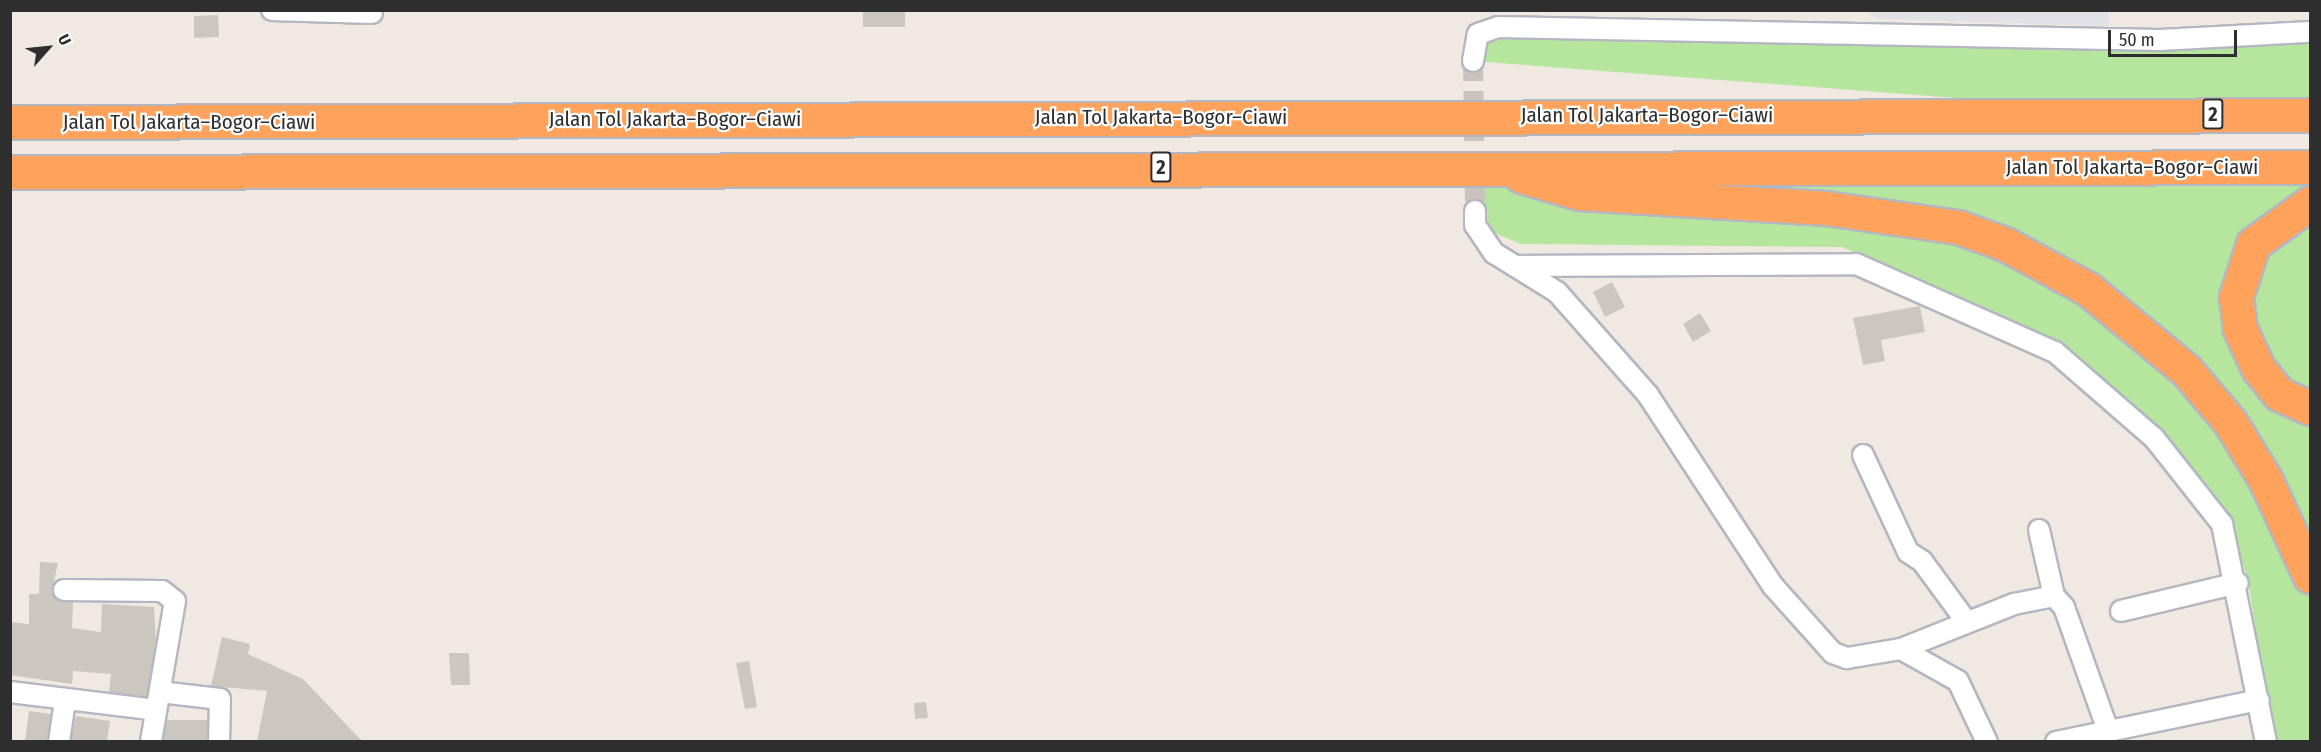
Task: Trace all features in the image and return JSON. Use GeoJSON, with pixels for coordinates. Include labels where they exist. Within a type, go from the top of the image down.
{"type":"FeatureCollection","features":[{"type":"Feature","properties":{"kind":"highway"},"geometry":{"type":"LineString","coordinates":[[2272,115],[2310,107]]}},
{"type":"Feature","properties":{"kind":"highway","name":"Jalan Tol Jakarta–Bogor–Ciawi"},"geometry":{"type":"LineString","coordinates":[[10,122],[2310,115]]}},
{"type":"Feature","properties":{"kind":"highway"},"geometry":{"type":"LineString","coordinates":[[1485,166],[1579,193],[1826,208],[1958,228],[2005,244],[2088,289],[2186,370],[2230,422],[2265,479],[2310,576]]}},
{"type":"Feature","properties":{"kind":"highway","name":"Jalan Tol Jakarta–Bogor–Ciawi"},"geometry":{"type":"LineString","coordinates":[[10,172],[1485,166],[2310,167]]}},
{"type":"Feature","properties":{"kind":"highway"},"geometry":{"type":"LineString","coordinates":[[2310,203],[2253,244],[2236,297],[2240,329],[2258,368],[2279,394],[2310,408]]}},
{"type":"Feature","properties":{"kind":"street"},"geometry":{"type":"LineString","coordinates":[[272,10],[372,13]]}},
{"type":"Feature","properties":{"kind":"street"},"geometry":{"type":"LineString","coordinates":[[1473,61],[1481,30],[1525,19],[2160,40],[2310,32]]}},
{"type":"Feature","properties":{"kind":"street"},"geometry":{"type":"LineString","coordinates":[[1475,211],[1474,225],[1483,239],[1504,263],[1515,266],[1856,264],[1893,278],[2055,352],[2103,388],[2154,438],[2222,524],[2238,584],[2266,741]]}},
{"type":"Feature","properties":{"kind":"street"},"geometry":{"type":"LineString","coordinates":[[1515,266],[1557,292],[1648,395],[1773,586],[1833,653],[1848,658],[1901,649],[1966,621],[2054,596]]}},
{"type":"Feature","properties":{"kind":"street"},"geometry":{"type":"LineString","coordinates":[[1863,455],[1908,552],[1922,561],[1966,621]]}},
{"type":"Feature","properties":{"kind":"street"},"geometry":{"type":"LineString","coordinates":[[2039,530],[2054,596],[2064,607],[2107,728]]}},
{"type":"Feature","properties":{"kind":"street"},"geometry":{"type":"LineString","coordinates":[[2121,611],[2238,584]]}},
{"type":"Feature","properties":{"kind":"street"},"geometry":{"type":"LineString","coordinates":[[64,590],[171,596],[175,615],[151,741]]}},
{"type":"Feature","properties":{"kind":"street"},"geometry":{"type":"LineString","coordinates":[[1901,649],[1958,681],[1987,741]]}},
{"type":"Feature","properties":{"kind":"street"},"geometry":{"type":"LineString","coordinates":[[10,692],[65,701],[220,699],[219,741]]}},
{"type":"Feature","properties":{"kind":"street"},"geometry":{"type":"LineString","coordinates":[[2056,741],[2107,728],[2259,700]]}},
{"type":"Feature","properties":{"kind":"street"},"geometry":{"type":"LineString","coordinates":[[59,741],[65,701]]}},
{"type":"Feature","properties":{"kind":"shaded area"},"geometry":{"type":"Polygon","coordinates":[[[1865,11],[2108,11],[2109,26],[1879,19],[1865,11]]]}},
{"type":"Feature","properties":{"kind":"green space"},"geometry":{"type":"Polygon","coordinates":[[[2310,32],[2310,107],[2153,113],[1473,61],[1478,34],[2310,32]]]}},
{"type":"Feature","properties":{"kind":"green space"},"geometry":{"type":"Polygon","coordinates":[[[1474,165],[2310,167],[2310,741],[2272,741],[2248,579],[2227,520],[2192,470],[2123,396],[2075,357],[2017,322],[1842,247],[1521,244],[1475,225],[1474,165]]]}},
{"type":"Feature","properties":{"kind":"building"},"geometry":{"type":"Polygon","coordinates":[[[863,12],[905,12],[905,27],[863,27],[863,12]]]}},
{"type":"Feature","properties":{"kind":"building"},"geometry":{"type":"Polygon","coordinates":[[[218,15],[219,37],[194,38],[194,16],[218,15]]]}},
{"type":"Feature","properties":{"kind":"building"},"geometry":{"type":"Polygon","coordinates":[[[1612,282],[1625,307],[1605,317],[1593,292],[1612,282]]]}},
{"type":"Feature","properties":{"kind":"building"},"geometry":{"type":"Polygon","coordinates":[[[1920,306],[1925,332],[1881,340],[1885,361],[1863,365],[1853,318],[1920,306]]]}},
{"type":"Feature","properties":{"kind":"building"},"geometry":{"type":"Polygon","coordinates":[[[1700,313],[1711,331],[1693,342],[1683,324],[1700,313]]]}},
{"type":"Feature","properties":{"kind":"building"},"geometry":{"type":"Polygon","coordinates":[[[40,562],[58,563],[52,590],[58,601],[73,602],[72,628],[101,632],[102,604],[154,607],[156,640],[147,697],[109,692],[111,674],[73,671],[72,684],[10,675],[10,622],[29,624],[29,594],[39,594],[40,562]]]}},
{"type":"Feature","properties":{"kind":"building"},"geometry":{"type":"Polygon","coordinates":[[[222,637],[250,644],[248,654],[303,679],[362,741],[257,741],[267,691],[211,686],[222,637]]]}},
{"type":"Feature","properties":{"kind":"building"},"geometry":{"type":"Polygon","coordinates":[[[449,653],[469,653],[470,685],[451,685],[449,653]]]}},
{"type":"Feature","properties":{"kind":"building"},"geometry":{"type":"Polygon","coordinates":[[[749,661],[757,707],[745,709],[736,663],[749,661]]]}},
{"type":"Feature","properties":{"kind":"building"},"geometry":{"type":"Polygon","coordinates":[[[926,702],[928,718],[915,719],[914,703],[926,702]]]}},
{"type":"Feature","properties":{"kind":"building"},"geometry":{"type":"Polygon","coordinates":[[[29,711],[51,714],[47,741],[25,741],[29,711]]]}},
{"type":"Feature","properties":{"kind":"building"},"geometry":{"type":"Polygon","coordinates":[[[76,716],[110,721],[107,741],[71,741],[76,716]]]}},
{"type":"Feature","properties":{"kind":"building"},"geometry":{"type":"Polygon","coordinates":[[[167,720],[208,720],[207,741],[163,741],[167,720]]]}},
{"type":"Feature","properties":{"kind":"tunnel"},"geometry":{"type":"LineString","coordinates":[[1473,61],[1475,211]]}}]}
